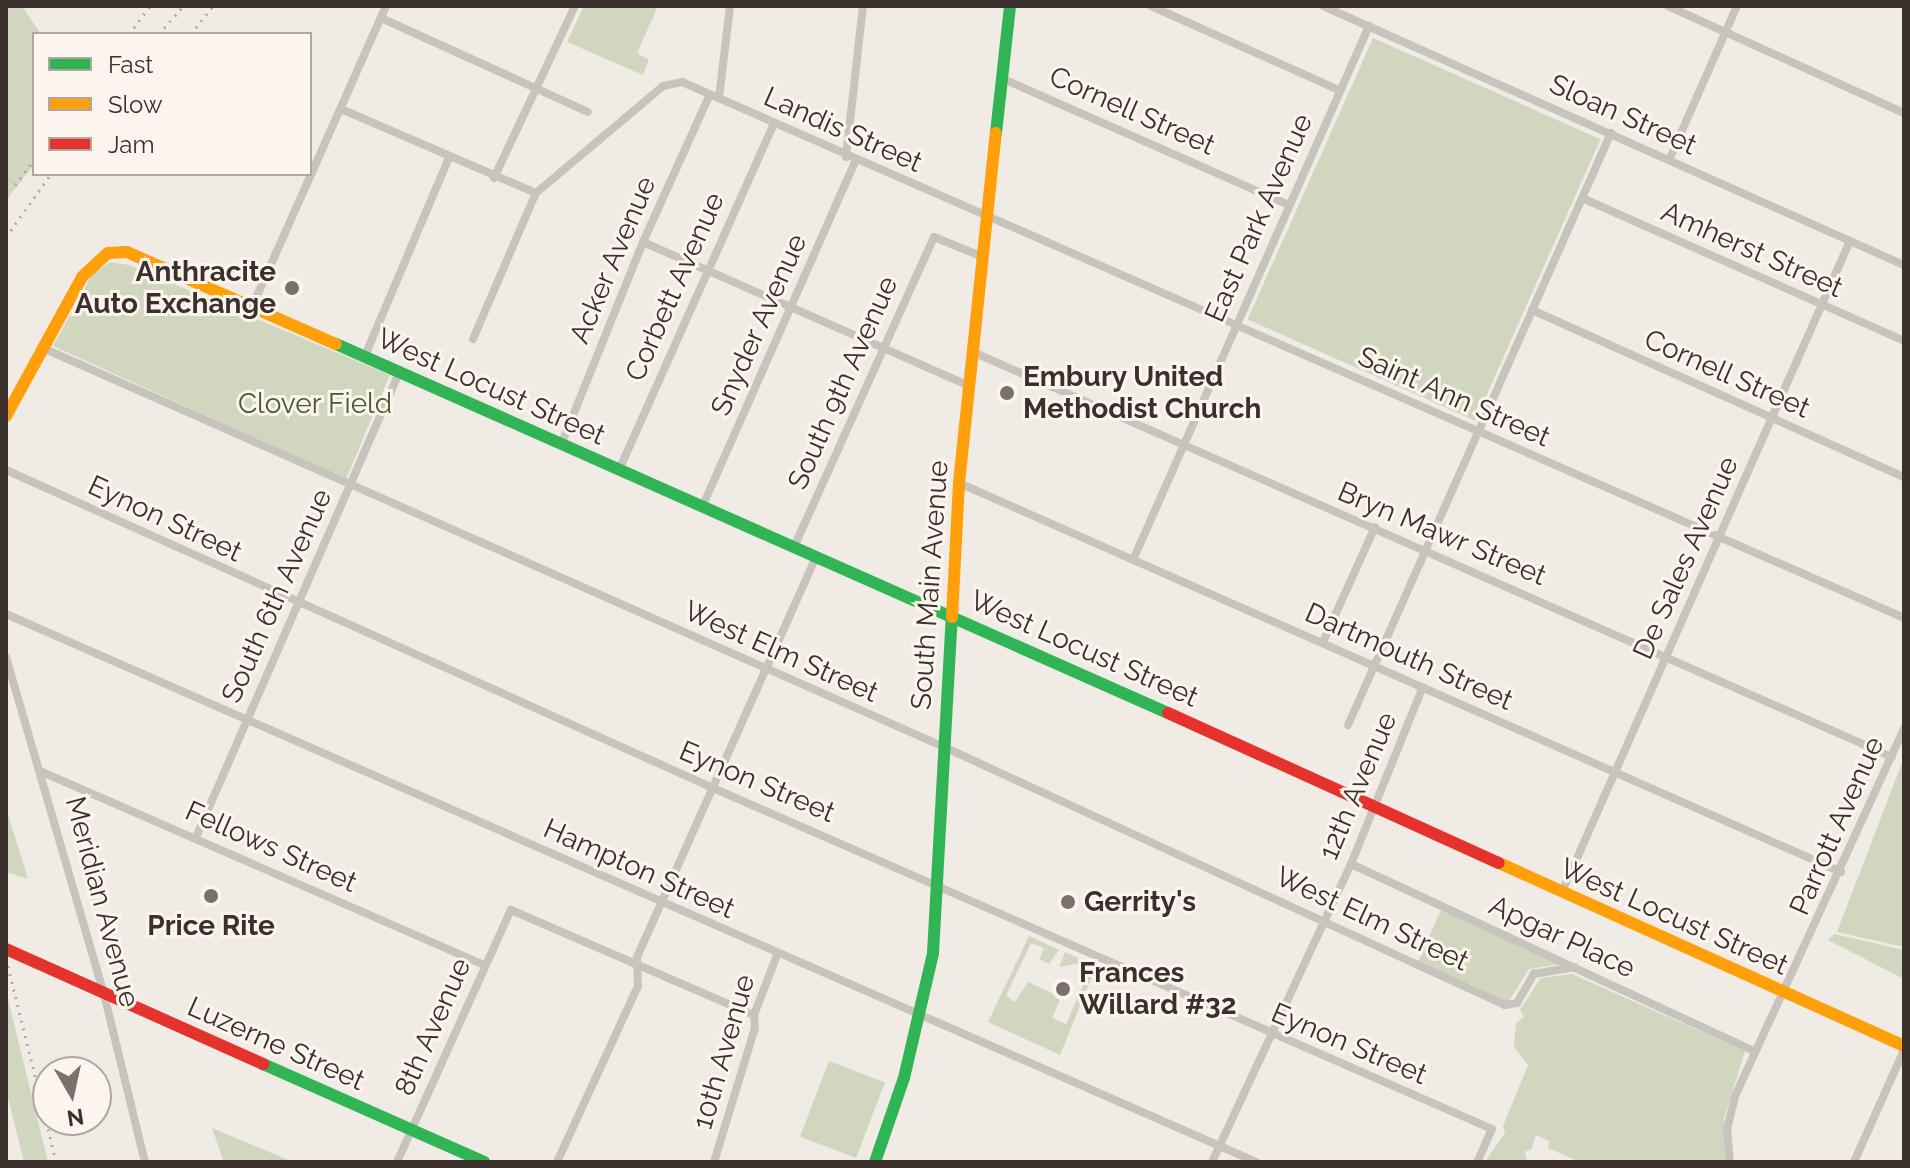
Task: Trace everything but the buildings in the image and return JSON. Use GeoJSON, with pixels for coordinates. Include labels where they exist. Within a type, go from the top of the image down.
{"type":"FeatureCollection","features":[{"type":"Feature","properties":{"kind":"street"},"geometry":{"type":"LineString","coordinates":[[312,174],[386,6]]}},
{"type":"Feature","properties":{"kind":"street"},"geometry":{"type":"LineString","coordinates":[[494,178],[575,6]]}},
{"type":"Feature","properties":{"kind":"street","name":"Acker Avenue"},"geometry":{"type":"LineString","coordinates":[[561,445],[643,242],[714,96],[730,6]]}},
{"type":"Feature","properties":{"kind":"street"},"geometry":{"type":"LineString","coordinates":[[846,157],[863,6]]}},
{"type":"Feature","properties":{"kind":"street","name":"South Main Avenue"},"geometry":{"type":"LineString","coordinates":[[875,1162],[921,1014],[938,884],[959,483],[1010,6]]}},
{"type":"Feature","properties":{"kind":"street"},"geometry":{"type":"LineString","coordinates":[[1151,6],[1339,90]]}},
{"type":"Feature","properties":{"kind":"street","name":"Sloan Street"},"geometry":{"type":"LineString","coordinates":[[1323,6],[1904,265]]}},
{"type":"Feature","properties":{"kind":"street"},"geometry":{"type":"LineString","coordinates":[[1668,6],[1904,113]]}},
{"type":"Feature","properties":{"kind":"street"},"geometry":{"type":"LineString","coordinates":[[1669,160],[1737,6]]}},
{"type":"Feature","properties":{"kind":"street"},"geometry":{"type":"LineString","coordinates":[[381,18],[588,112]]}},
{"type":"Feature","properties":{"kind":"street","name":"East Park Avenue"},"geometry":{"type":"LineString","coordinates":[[1133,560],[1369,26]]}},
{"type":"Feature","properties":{"kind":"street","name":"Cornell Street"},"geometry":{"type":"LineString","coordinates":[[1001,78],[1289,205]]}},
{"type":"Feature","properties":{"kind":"street","name":"Landis Street"},"geometry":{"type":"LineString","coordinates":[[536,193],[663,86],[682,82],[855,162],[986,217]]}},
{"type":"Feature","properties":{"kind":"street"},"geometry":{"type":"LineString","coordinates":[[341,109],[494,178],[536,193],[473,339]]}},
{"type":"Feature","properties":{"kind":"street","name":"Corbett Avenue"},"geometry":{"type":"LineString","coordinates":[[619,470],[774,123]]}},
{"type":"Feature","properties":{"kind":"street"},"geometry":{"type":"LineString","coordinates":[[1348,725],[1611,133]]}},
{"type":"Feature","properties":{"kind":"street"},"geometry":{"type":"LineString","coordinates":[[364,358],[449,158]]}},
{"type":"Feature","properties":{"kind":"street","name":"Snyder Avenue"},"geometry":{"type":"LineString","coordinates":[[703,505],[855,162]]}},
{"type":"Feature","properties":{"kind":"street"},"geometry":{"type":"LineString","coordinates":[[252,307],[311,176]]}},
{"type":"Feature","properties":{"kind":"street","name":"Amherst Street"},"geometry":{"type":"LineString","coordinates":[[1582,198],[1904,341]]}},
{"type":"Feature","properties":{"kind":"street","name":"Saint Ann Street"},"geometry":{"type":"LineString","coordinates":[[986,217],[1904,618]]}},
{"type":"Feature","properties":{"kind":"street","name":"South 9th Avenue"},"geometry":{"type":"LineString","coordinates":[[794,547],[880,349],[934,237],[983,257]]}},
{"type":"Feature","properties":{"kind":"street","name":"De Sales Avenue"},"geometry":{"type":"LineString","coordinates":[[1562,892],[1850,241]]}},
{"type":"Feature","properties":{"kind":"street"},"geometry":{"type":"LineString","coordinates":[[643,242],[880,349],[970,386]]}},
{"type":"Feature","properties":{"kind":"street","name":"West Locust Street"},"geometry":{"type":"LineString","coordinates":[[45,349],[82,277],[108,253],[127,252],[953,616],[1904,1048]]}},
{"type":"Feature","properties":{"kind":"street","name":"Cornell Street"},"geometry":{"type":"LineString","coordinates":[[1532,310],[1904,477]]}},
{"type":"Feature","properties":{"kind":"street"},"geometry":{"type":"LineString","coordinates":[[6,416],[45,349]]}},
{"type":"Feature","properties":{"kind":"street","name":"West Elm Street"},"geometry":{"type":"LineString","coordinates":[[45,349],[944,747],[1505,1005],[1517,1003],[1534,974],[1574,967]]}},
{"type":"Feature","properties":{"kind":"street","name":"Bryn Mawr Street"},"geometry":{"type":"LineString","coordinates":[[973,352],[1427,549],[1892,757]]}},
{"type":"Feature","properties":{"kind":"street","name":"South 6th Avenue"},"geometry":{"type":"LineString","coordinates":[[196,837],[399,373]]}},
{"type":"Feature","properties":{"kind":"street","name":"Eynon Street"},"geometry":{"type":"LineString","coordinates":[[6,470],[298,604],[938,884],[1270,1035],[1492,1129],[1477,1162]]}},
{"type":"Feature","properties":{"kind":"street","name":"Dartmouth Street"},"geometry":{"type":"LineString","coordinates":[[959,483],[1841,872]]}},
{"type":"Feature","properties":{"kind":"street"},"geometry":{"type":"LineString","coordinates":[[1323,642],[1375,527]]}},
{"type":"Feature","properties":{"kind":"street"},"geometry":{"type":"LineString","coordinates":[[557,1162],[638,986],[637,957],[816,556]]}},
{"type":"Feature","properties":{"kind":"street","name":"Hampton Street"},"geometry":{"type":"LineString","coordinates":[[6,614],[777,955],[921,1014],[1256,1162]]}},
{"type":"Feature","properties":{"kind":"street","name":"Meridian Avenue"},"geometry":{"type":"LineString","coordinates":[[6,657],[103,990],[145,1162]]}},
{"type":"Feature","properties":{"kind":"street","name":"12th Avenue"},"geometry":{"type":"LineString","coordinates":[[1212,1162],[1351,864],[1423,687]]}},
{"type":"Feature","properties":{"kind":"street","name":"Parrott Avenue"},"geometry":{"type":"LineString","coordinates":[[1730,1162],[1729,1112],[1754,1051],[1841,872],[1904,728]]}},
{"type":"Feature","properties":{"kind":"street","name":"Fellows Street"},"geometry":{"type":"LineString","coordinates":[[40,771],[484,965]]}},
{"type":"Feature","properties":{"kind":"street","name":"Apgar Place"},"geometry":{"type":"LineString","coordinates":[[1351,864],[1754,1051]]}},
{"type":"Feature","properties":{"kind":"street","name":"8th Avenue"},"geometry":{"type":"LineString","coordinates":[[397,1162],[511,910],[638,967]]}},
{"type":"Feature","properties":{"kind":"street","name":"Luzerne Street"},"geometry":{"type":"LineString","coordinates":[[6,949],[484,1162]]}},
{"type":"Feature","properties":{"kind":"street","name":"10th Avenue"},"geometry":{"type":"LineString","coordinates":[[714,1162],[755,1028],[754,1015],[777,955]]}},
{"type":"Feature","properties":{"kind":"street"},"geometry":{"type":"LineString","coordinates":[[638,967],[754,1015]]}},
{"type":"Feature","properties":{"kind":"street"},"geometry":{"type":"LineString","coordinates":[[1854,1162],[1904,1048]]}},
{"type":"Feature","properties":{"kind":"green space"},"geometry":{"type":"Polygon","coordinates":[[[6,6],[22,6],[40,32],[32,32],[32,168],[6,200],[6,6]]]}},
{"type":"Feature","properties":{"kind":"green space"},"geometry":{"type":"Polygon","coordinates":[[[584,6],[658,6],[637,53],[649,60],[643,75],[567,42],[584,6]]]}},
{"type":"Feature","properties":{"kind":"green space"},"geometry":{"type":"Polygon","coordinates":[[[1373,38],[1600,139],[1475,421],[1248,319],[1373,38]]]}},
{"type":"Feature","properties":{"kind":"green space","name":"Clover Field"},"geometry":{"type":"Polygon","coordinates":[[[110,262],[129,265],[390,375],[346,479],[53,346],[92,275],[110,262]]]}},
{"type":"Feature","properties":{"kind":"green space"},"geometry":{"type":"Polygon","coordinates":[[[1904,758],[1904,947],[1837,932],[1904,758]]]}},
{"type":"Feature","properties":{"kind":"green space"},"geometry":{"type":"Polygon","coordinates":[[[6,808],[28,879],[6,872],[6,808]]]}},
{"type":"Feature","properties":{"kind":"green space"},"geometry":{"type":"Polygon","coordinates":[[[1441,910],[1562,964],[1529,969],[1509,1001],[1502,1001],[1418,962],[1441,910]]]}},
{"type":"Feature","properties":{"kind":"green space"},"geometry":{"type":"Polygon","coordinates":[[[1834,934],[1904,950],[1904,979],[1828,940],[1834,934]]]}},
{"type":"Feature","properties":{"kind":"green space"},"geometry":{"type":"Polygon","coordinates":[[[1029,936],[1059,950],[1049,964],[1039,959],[1044,948],[1031,943],[1006,996],[1015,1002],[1028,982],[1061,997],[1052,1018],[1066,1024],[1090,970],[1076,964],[1059,967],[1065,952],[1096,966],[1060,1055],[988,1022],[1029,936]]]}},
{"type":"Feature","properties":{"kind":"green space"},"geometry":{"type":"Polygon","coordinates":[[[1572,974],[1745,1051],[1724,1118],[1726,1162],[1580,1162],[1548,1148],[1549,1141],[1536,1135],[1531,1150],[1525,1151],[1527,1162],[1485,1162],[1505,1133],[1503,1126],[1528,1065],[1514,1047],[1516,1023],[1524,1017],[1520,1010],[1541,978],[1572,974]]]}},
{"type":"Feature","properties":{"kind":"green space"},"geometry":{"type":"Polygon","coordinates":[[[6,991],[32,1097],[32,1136],[42,1136],[48,1162],[24,1162],[6,1090],[6,991]]]}},
{"type":"Feature","properties":{"kind":"green space"},"geometry":{"type":"Polygon","coordinates":[[[829,1061],[885,1083],[856,1158],[800,1137],[829,1061]]]}},
{"type":"Feature","properties":{"kind":"green space"},"geometry":{"type":"Polygon","coordinates":[[[212,1128],[293,1162],[224,1162],[212,1128]]]}},
{"type":"Feature","properties":{"kind":"railway"},"geometry":{"type":"LineString","coordinates":[[130,32],[150,6]]}},
{"type":"Feature","properties":{"kind":"railway"},"geometry":{"type":"LineString","coordinates":[[161,32],[183,6]]}},
{"type":"Feature","properties":{"kind":"railway"},"geometry":{"type":"LineString","coordinates":[[193,32],[213,6]]}},
{"type":"Feature","properties":{"kind":"railway"},"geometry":{"type":"LineString","coordinates":[[15,185],[32,163]]}},
{"type":"Feature","properties":{"kind":"railway"},"geometry":{"type":"LineString","coordinates":[[6,237],[50,176]]}},
{"type":"Feature","properties":{"kind":"railway"},"geometry":{"type":"LineString","coordinates":[[6,958],[56,1162]]}},
{"type":"Feature","properties":{"kind":"traffic: fast"},"geometry":{"type":"LineString","coordinates":[[996,133],[1010,6]]}},
{"type":"Feature","properties":{"kind":"traffic: fast"},"geometry":{"type":"LineString","coordinates":[[336,344],[1168,713]]}},
{"type":"Feature","properties":{"kind":"traffic: fast"},"geometry":{"type":"LineString","coordinates":[[875,1162],[904,1078],[933,953],[952,617]]}},
{"type":"Feature","properties":{"kind":"traffic: fast"},"geometry":{"type":"LineString","coordinates":[[263,1064],[484,1162]]}},
{"type":"Feature","properties":{"kind":"traffic: slow"},"geometry":{"type":"LineString","coordinates":[[952,617],[959,483],[996,133]]}},
{"type":"Feature","properties":{"kind":"traffic: slow"},"geometry":{"type":"LineString","coordinates":[[6,416],[82,277],[108,253],[127,252],[336,344]]}},
{"type":"Feature","properties":{"kind":"traffic: slow"},"geometry":{"type":"LineString","coordinates":[[1499,863],[1904,1046]]}},
{"type":"Feature","properties":{"kind":"traffic: jam"},"geometry":{"type":"LineString","coordinates":[[1168,713],[1499,863]]}},
{"type":"Feature","properties":{"kind":"traffic: jam"},"geometry":{"type":"LineString","coordinates":[[6,949],[263,1064]]}},
{"type":"Feature","properties":{"kind":"place","name":"Anthracite Auto Exchange"},"geometry":{"type":"Point","coordinates":[292,288]}},
{"type":"Feature","properties":{"kind":"place","name":"Embury United Methodist Church"},"geometry":{"type":"Point","coordinates":[1007,393]}},
{"type":"Feature","properties":{"kind":"place","name":"Price Rite"},"geometry":{"type":"Point","coordinates":[211,896]}},
{"type":"Feature","properties":{"kind":"place","name":"Gerrity's"},"geometry":{"type":"Point","coordinates":[1068,902]}},
{"type":"Feature","properties":{"kind":"place","name":"Frances Willard #32"},"geometry":{"type":"Point","coordinates":[1063,989]}}]}
